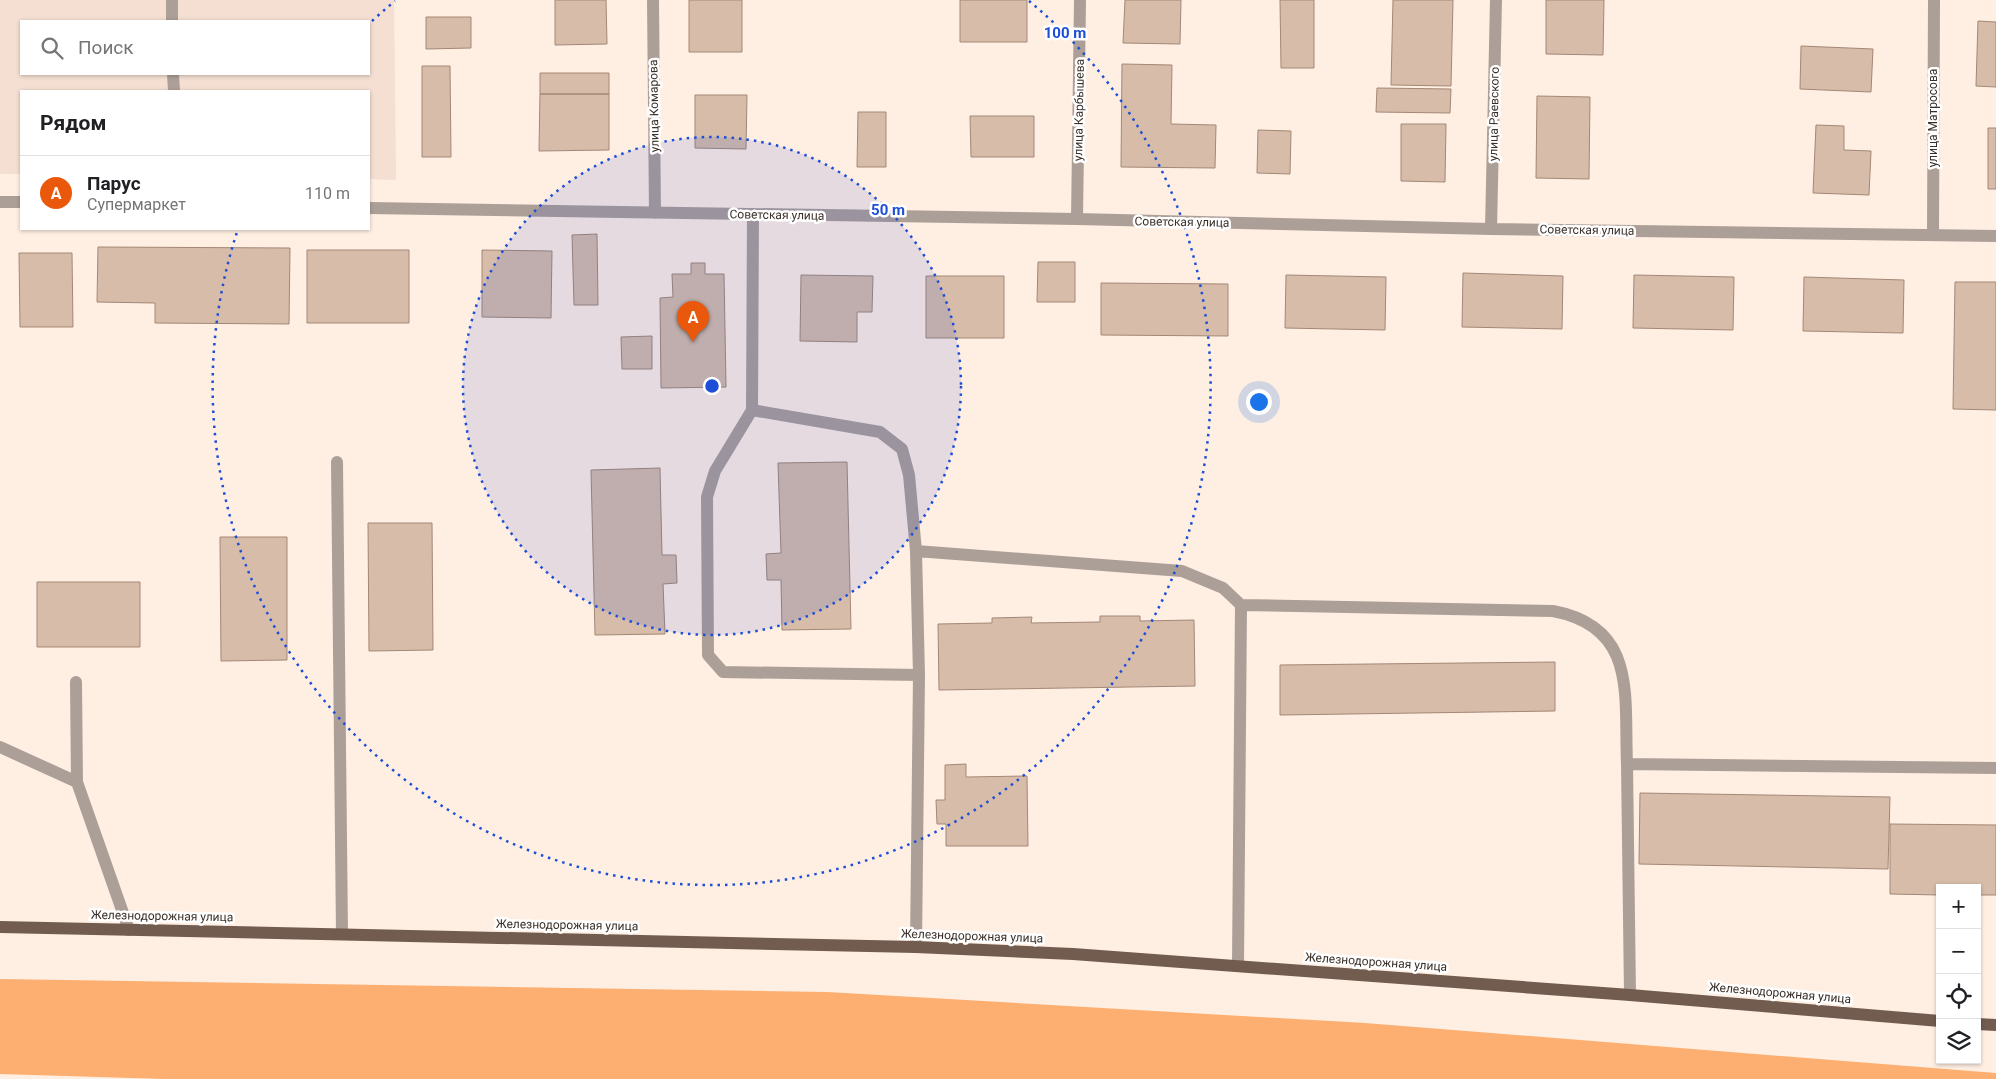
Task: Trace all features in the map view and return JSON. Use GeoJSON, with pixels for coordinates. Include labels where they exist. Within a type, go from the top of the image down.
{"type":"FeatureCollection","features":[{"type":"Feature","properties":{"kind":"main road","name":"Железнодорожная улица"},"geometry":{"type":"LineString","coordinates":[[0,927],[916,947],[1073,954],[1630,994],[1936,1020]]}},
{"type":"Feature","properties":{"kind":"main road"},"geometry":{"type":"LineString","coordinates":[[1981,1024],[1996,1025]]}},
{"type":"Feature","properties":{"kind":"street"},"geometry":{"type":"LineString","coordinates":[[172,0],[172,20]]}},
{"type":"Feature","properties":{"kind":"street","name":"улица Комарова"},"geometry":{"type":"LineString","coordinates":[[653,0],[655,213]]}},
{"type":"Feature","properties":{"kind":"street","name":"улица Карбышева"},"geometry":{"type":"LineString","coordinates":[[1077,219],[1080,0]]}},
{"type":"Feature","properties":{"kind":"street","name":"улица Раевского"},"geometry":{"type":"LineString","coordinates":[[1491,229],[1496,0]]}},
{"type":"Feature","properties":{"kind":"street","name":"улица Матросова"},"geometry":{"type":"LineString","coordinates":[[1933,235],[1934,0]]}},
{"type":"Feature","properties":{"kind":"street"},"geometry":{"type":"LineString","coordinates":[[173,75],[174,90]]}},
{"type":"Feature","properties":{"kind":"street"},"geometry":{"type":"LineString","coordinates":[[0,202],[20,202]]}},
{"type":"Feature","properties":{"kind":"street","name":"Советская улица"},"geometry":{"type":"LineString","coordinates":[[370,208],[1077,219],[1491,229],[1996,236]]}},
{"type":"Feature","properties":{"kind":"street"},"geometry":{"type":"LineString","coordinates":[[753,214],[752,410],[715,471],[707,497],[708,655],[722,672],[919,675]]}},
{"type":"Feature","properties":{"kind":"street"},"geometry":{"type":"LineString","coordinates":[[752,410],[880,432],[902,449],[909,475],[916,551],[919,675],[916,947]]}},
{"type":"Feature","properties":{"kind":"street"},"geometry":{"type":"LineString","coordinates":[[337,462],[342,934]]}},
{"type":"Feature","properties":{"kind":"street"},"geometry":{"type":"LineString","coordinates":[[916,551],[1182,571],[1223,588],[1241,605],[1553,611],[1574,615],[1594,626],[1617,652],[1624,675],[1630,994]]}},
{"type":"Feature","properties":{"kind":"street"},"geometry":{"type":"LineString","coordinates":[[1238,965],[1241,605]]}},
{"type":"Feature","properties":{"kind":"street"},"geometry":{"type":"LineString","coordinates":[[76,682],[77,782],[129,930]]}},
{"type":"Feature","properties":{"kind":"street"},"geometry":{"type":"LineString","coordinates":[[0,747],[77,782]]}},
{"type":"Feature","properties":{"kind":"street"},"geometry":{"type":"LineString","coordinates":[[1627,764],[1996,768]]}},
{"type":"Feature","properties":{"kind":"shaded area"},"geometry":{"type":"Polygon","coordinates":[[[0,0],[394,0],[396,180],[370,179],[370,90],[20,90],[20,174],[0,174],[0,0]]]}},
{"type":"Feature","properties":{"kind":"shaded area"},"geometry":{"type":"Polygon","coordinates":[[[0,979],[827,992],[1365,1023],[1996,1073],[1996,1079],[164,1079],[0,1074],[0,979]]]}},
{"type":"Feature","properties":{"kind":"building"},"geometry":{"type":"Polygon","coordinates":[[[555,0],[606,0],[607,44],[555,45],[555,0]]]}},
{"type":"Feature","properties":{"kind":"building"},"geometry":{"type":"Polygon","coordinates":[[[689,0],[742,0],[742,52],[689,52],[689,0]]]}},
{"type":"Feature","properties":{"kind":"building"},"geometry":{"type":"Polygon","coordinates":[[[960,0],[1027,0],[1027,42],[960,42],[960,0]]]}},
{"type":"Feature","properties":{"kind":"building"},"geometry":{"type":"Polygon","coordinates":[[[1125,0],[1181,0],[1180,44],[1123,43],[1125,0]]]}},
{"type":"Feature","properties":{"kind":"building"},"geometry":{"type":"Polygon","coordinates":[[[1280,0],[1314,0],[1314,68],[1281,68],[1280,0]]]}},
{"type":"Feature","properties":{"kind":"building"},"geometry":{"type":"Polygon","coordinates":[[[1393,0],[1453,0],[1451,86],[1391,85],[1393,0]]]}},
{"type":"Feature","properties":{"kind":"building"},"geometry":{"type":"Polygon","coordinates":[[[1546,0],[1604,0],[1603,55],[1546,54],[1546,0]]]}},
{"type":"Feature","properties":{"kind":"building"},"geometry":{"type":"Polygon","coordinates":[[[426,17],[471,17],[471,48],[426,49],[426,17]]]}},
{"type":"Feature","properties":{"kind":"building"},"geometry":{"type":"Polygon","coordinates":[[[1978,21],[1996,22],[1996,87],[1976,86],[1978,21]]]}},
{"type":"Feature","properties":{"kind":"building"},"geometry":{"type":"Polygon","coordinates":[[[1801,46],[1873,49],[1871,92],[1800,89],[1801,46]]]}},
{"type":"Feature","properties":{"kind":"building"},"geometry":{"type":"Polygon","coordinates":[[[1122,64],[1172,65],[1171,124],[1216,125],[1215,168],[1121,167],[1122,64]]]}},
{"type":"Feature","properties":{"kind":"building"},"geometry":{"type":"Polygon","coordinates":[[[422,66],[450,66],[451,157],[422,157],[422,66]]]}},
{"type":"Feature","properties":{"kind":"building"},"geometry":{"type":"Polygon","coordinates":[[[540,73],[609,73],[609,94],[540,94],[540,73]]]}},
{"type":"Feature","properties":{"kind":"building"},"geometry":{"type":"Polygon","coordinates":[[[1377,88],[1451,89],[1450,113],[1376,112],[1377,88]]]}},
{"type":"Feature","properties":{"kind":"building"},"geometry":{"type":"Polygon","coordinates":[[[540,94],[609,94],[609,150],[539,151],[540,94]]]}},
{"type":"Feature","properties":{"kind":"building"},"geometry":{"type":"Polygon","coordinates":[[[695,95],[747,95],[746,149],[695,148],[695,95]]]}},
{"type":"Feature","properties":{"kind":"building"},"geometry":{"type":"Polygon","coordinates":[[[1537,96],[1590,97],[1589,179],[1536,178],[1537,96]]]}},
{"type":"Feature","properties":{"kind":"building"},"geometry":{"type":"Polygon","coordinates":[[[858,112],[886,112],[886,167],[857,167],[858,112]]]}},
{"type":"Feature","properties":{"kind":"building"},"geometry":{"type":"Polygon","coordinates":[[[970,116],[1034,116],[1034,157],[971,157],[970,116]]]}},
{"type":"Feature","properties":{"kind":"building"},"geometry":{"type":"Polygon","coordinates":[[[1401,124],[1446,124],[1445,182],[1401,181],[1401,124]]]}},
{"type":"Feature","properties":{"kind":"building"},"geometry":{"type":"Polygon","coordinates":[[[1816,125],[1844,126],[1844,150],[1871,151],[1869,195],[1813,193],[1816,125]]]}},
{"type":"Feature","properties":{"kind":"building"},"geometry":{"type":"Polygon","coordinates":[[[1988,128],[1996,128],[1996,189],[1988,189],[1988,128]]]}},
{"type":"Feature","properties":{"kind":"building"},"geometry":{"type":"Polygon","coordinates":[[[1258,130],[1291,131],[1290,174],[1257,173],[1258,130]]]}},
{"type":"Feature","properties":{"kind":"building"},"geometry":{"type":"Polygon","coordinates":[[[597,234],[598,305],[574,305],[572,235],[597,234]]]}},
{"type":"Feature","properties":{"kind":"building"},"geometry":{"type":"Polygon","coordinates":[[[98,247],[290,248],[289,324],[155,323],[155,303],[97,302],[98,247]]]}},
{"type":"Feature","properties":{"kind":"building"},"geometry":{"type":"Polygon","coordinates":[[[307,250],[409,250],[409,323],[307,323],[307,250]]]}},
{"type":"Feature","properties":{"kind":"building"},"geometry":{"type":"Polygon","coordinates":[[[482,250],[552,251],[551,318],[482,317],[482,250]]]}},
{"type":"Feature","properties":{"kind":"building"},"geometry":{"type":"Polygon","coordinates":[[[19,253],[72,253],[73,327],[20,327],[19,253]]]}},
{"type":"Feature","properties":{"kind":"building"},"geometry":{"type":"Polygon","coordinates":[[[1038,262],[1075,262],[1075,302],[1037,302],[1038,262]]]}},
{"type":"Feature","properties":{"kind":"building"},"geometry":{"type":"Polygon","coordinates":[[[691,263],[705,263],[705,274],[724,274],[726,387],[661,388],[660,298],[673,297],[672,274],[691,274],[691,263]]]}},
{"type":"Feature","properties":{"kind":"building"},"geometry":{"type":"Polygon","coordinates":[[[1463,273],[1563,276],[1562,329],[1462,327],[1463,273]]]}},
{"type":"Feature","properties":{"kind":"building"},"geometry":{"type":"Polygon","coordinates":[[[801,275],[873,276],[872,312],[857,312],[857,342],[800,341],[801,275]]]}},
{"type":"Feature","properties":{"kind":"building"},"geometry":{"type":"Polygon","coordinates":[[[1286,275],[1386,277],[1385,330],[1285,328],[1286,275]]]}},
{"type":"Feature","properties":{"kind":"building"},"geometry":{"type":"Polygon","coordinates":[[[1634,275],[1734,277],[1733,330],[1633,328],[1634,275]]]}},
{"type":"Feature","properties":{"kind":"building"},"geometry":{"type":"Polygon","coordinates":[[[926,276],[1004,276],[1004,338],[926,338],[926,276]]]}},
{"type":"Feature","properties":{"kind":"building"},"geometry":{"type":"Polygon","coordinates":[[[1804,277],[1904,280],[1903,333],[1803,331],[1804,277]]]}},
{"type":"Feature","properties":{"kind":"building"},"geometry":{"type":"Polygon","coordinates":[[[1955,282],[1996,282],[1996,410],[1953,409],[1955,282]]]}},
{"type":"Feature","properties":{"kind":"building"},"geometry":{"type":"Polygon","coordinates":[[[1101,283],[1228,284],[1228,336],[1101,335],[1101,283]]]}},
{"type":"Feature","properties":{"kind":"building"},"geometry":{"type":"Polygon","coordinates":[[[652,336],[652,369],[622,369],[621,337],[652,336]]]}},
{"type":"Feature","properties":{"kind":"building"},"geometry":{"type":"Polygon","coordinates":[[[847,462],[851,629],[782,630],[781,580],[767,580],[766,554],[781,553],[778,463],[847,462]]]}},
{"type":"Feature","properties":{"kind":"building"},"geometry":{"type":"Polygon","coordinates":[[[660,468],[662,555],[676,555],[677,583],[663,584],[665,634],[595,635],[591,470],[660,468]]]}},
{"type":"Feature","properties":{"kind":"building"},"geometry":{"type":"Polygon","coordinates":[[[368,523],[432,523],[433,650],[369,651],[368,523]]]}},
{"type":"Feature","properties":{"kind":"building"},"geometry":{"type":"Polygon","coordinates":[[[220,537],[287,537],[287,660],[221,661],[220,537]]]}},
{"type":"Feature","properties":{"kind":"building"},"geometry":{"type":"Polygon","coordinates":[[[37,582],[140,582],[140,647],[37,647],[37,582]]]}},
{"type":"Feature","properties":{"kind":"building"},"geometry":{"type":"Polygon","coordinates":[[[1100,616],[1140,616],[1140,621],[1194,620],[1195,686],[939,690],[938,624],[992,623],[992,618],[1032,617],[1031,623],[1100,622],[1100,616]]]}},
{"type":"Feature","properties":{"kind":"building"},"geometry":{"type":"Polygon","coordinates":[[[1555,662],[1555,711],[1280,715],[1280,665],[1555,662]]]}},
{"type":"Feature","properties":{"kind":"building"},"geometry":{"type":"Polygon","coordinates":[[[966,764],[966,777],[1027,776],[1028,846],[946,846],[946,824],[937,824],[936,800],[945,800],[945,765],[966,764]]]}},
{"type":"Feature","properties":{"kind":"building"},"geometry":{"type":"Polygon","coordinates":[[[1640,793],[1890,797],[1888,869],[1639,864],[1640,793]]]}},
{"type":"Feature","properties":{"kind":"building"},"geometry":{"type":"Polygon","coordinates":[[[1890,824],[1996,825],[1996,895],[1981,895],[1981,884],[1936,884],[1936,895],[1890,894],[1890,824]]]}},
{"type":"Feature","properties":{"kind":"place","name":"Парус"},"geometry":{"type":"Point","coordinates":[693,342]}}]}
